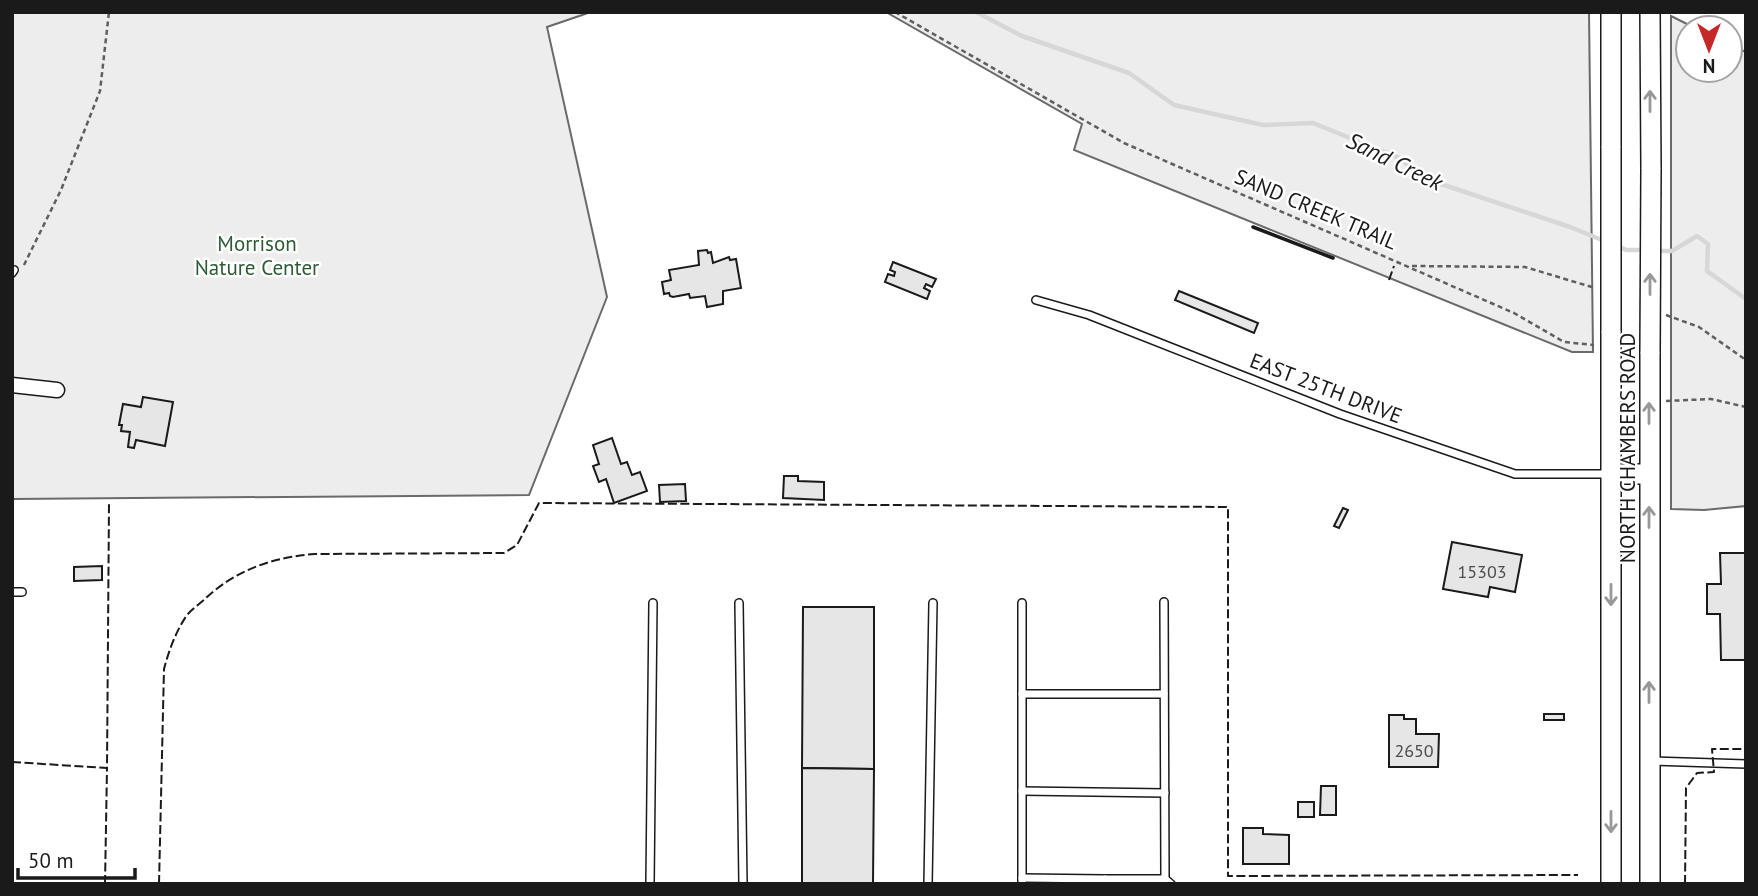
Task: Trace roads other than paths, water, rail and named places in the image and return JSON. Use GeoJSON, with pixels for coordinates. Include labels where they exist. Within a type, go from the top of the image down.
{"type":"FeatureCollection","features":[{"type":"Feature","properties":{"kind":"main road","name":"NORTH CHAMBERS ROAD"},"geometry":{"type":"LineString","coordinates":[[1611,12],[1611,884]]}},
{"type":"Feature","properties":{"kind":"main road","name":"NORTH CHAMBERS ROAD"},"geometry":{"type":"LineString","coordinates":[[1650,12],[1650,884]]}},
{"type":"Feature","properties":{"kind":"main road"},"geometry":{"type":"LineString","coordinates":[[1611,474],[1649,474]]}},
{"type":"Feature","properties":{"kind":"street"},"geometry":{"type":"LineString","coordinates":[[12,385],[57,390]]}},
{"type":"Feature","properties":{"kind":"lane","name":"EAST 25TH DRIVE"},"geometry":{"type":"LineString","coordinates":[[1036,300],[1089,315],[1340,414],[1515,474],[1611,474]]}},
{"type":"Feature","properties":{"kind":"lane"},"geometry":{"type":"LineString","coordinates":[[12,592],[23,592]]}},
{"type":"Feature","properties":{"kind":"lane"},"geometry":{"type":"LineString","coordinates":[[1022,603],[1022,881],[1105,882],[1168,881],[1164,602]]}},
{"type":"Feature","properties":{"kind":"lane"},"geometry":{"type":"LineString","coordinates":[[650,884],[653,603]]}},
{"type":"Feature","properties":{"kind":"lane"},"geometry":{"type":"LineString","coordinates":[[739,603],[743,884]]}},
{"type":"Feature","properties":{"kind":"lane"},"geometry":{"type":"LineString","coordinates":[[928,884],[933,603]]}},
{"type":"Feature","properties":{"kind":"lane"},"geometry":{"type":"LineString","coordinates":[[1022,694],[1164,694]]}},
{"type":"Feature","properties":{"kind":"lane"},"geometry":{"type":"LineString","coordinates":[[1650,761],[1746,764]]}},
{"type":"Feature","properties":{"kind":"lane"},"geometry":{"type":"LineString","coordinates":[[1022,791],[1165,793]]}},
{"type":"Feature","properties":{"kind":"waterway","name":"Sand Creek"},"geometry":{"type":"LineString","coordinates":[[976,12],[1022,36],[1129,73],[1174,105],[1263,125],[1313,123],[1402,159],[1417,176],[1607,242]]}},
{"type":"Feature","properties":{"kind":"waterway","name":"Sand Creek"},"geometry":{"type":"LineString","coordinates":[[1656,251],[1672,251],[1697,236],[1708,244],[1707,271],[1746,299]]}},
{"type":"Feature","properties":{"kind":"waterway","name":"Sand Creek"},"geometry":{"type":"LineString","coordinates":[[1618,246],[1626,250],[1644,250]]}},
{"type":"Feature","properties":{"kind":"park label","name":"Morrison Nature Center"},"geometry":{"type":"Point","coordinates":[257,255]}}]}
